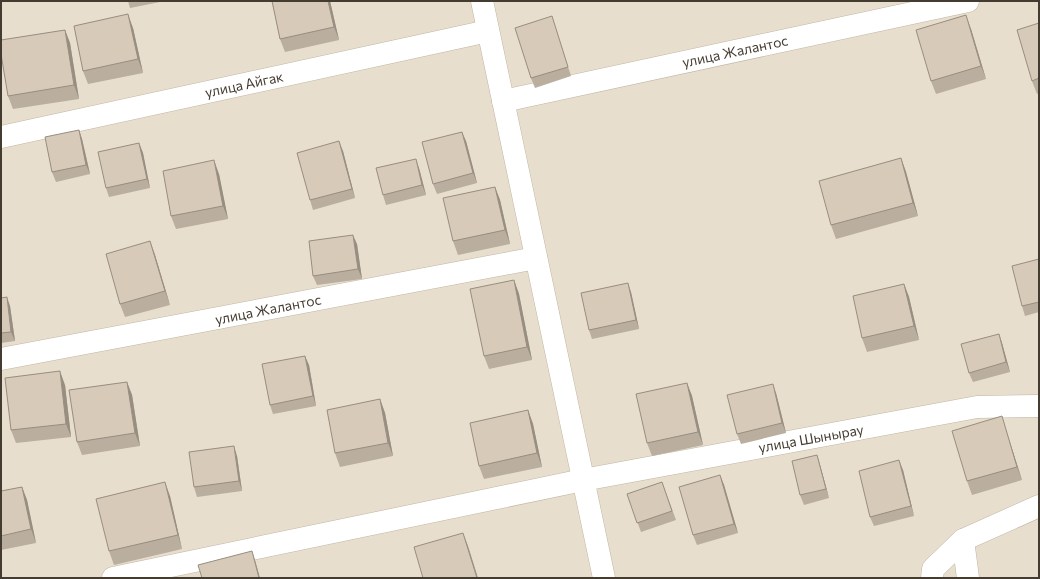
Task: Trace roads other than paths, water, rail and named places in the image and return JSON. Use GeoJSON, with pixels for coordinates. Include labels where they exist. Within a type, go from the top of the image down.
{"type":"FeatureCollection","features":[{"type":"Feature","properties":{"kind":"street"},"geometry":{"type":"LineString","coordinates":[[482,1],[604,578]]}},
{"type":"Feature","properties":{"kind":"street","name":"улица Жалантос"},"geometry":{"type":"LineString","coordinates":[[502,101],[968,1]]}},
{"type":"Feature","properties":{"kind":"street","name":"улица Айгак"},"geometry":{"type":"LineString","coordinates":[[1,138],[488,31]]}},
{"type":"Feature","properties":{"kind":"street","name":"улица Жалантос"},"geometry":{"type":"LineString","coordinates":[[1,359],[536,258]]}},
{"type":"Feature","properties":{"kind":"street","name":"улица Шынырау"},"geometry":{"type":"LineString","coordinates":[[583,480],[977,407],[1039,406]]}},
{"type":"Feature","properties":{"kind":"street"},"geometry":{"type":"LineString","coordinates":[[113,578],[583,480]]}},
{"type":"Feature","properties":{"kind":"street"},"geometry":{"type":"LineString","coordinates":[[932,578],[933,570],[963,540],[1039,506]]}},
{"type":"Feature","properties":{"kind":"street"},"geometry":{"type":"LineString","coordinates":[[963,540],[968,578]]}}]}
